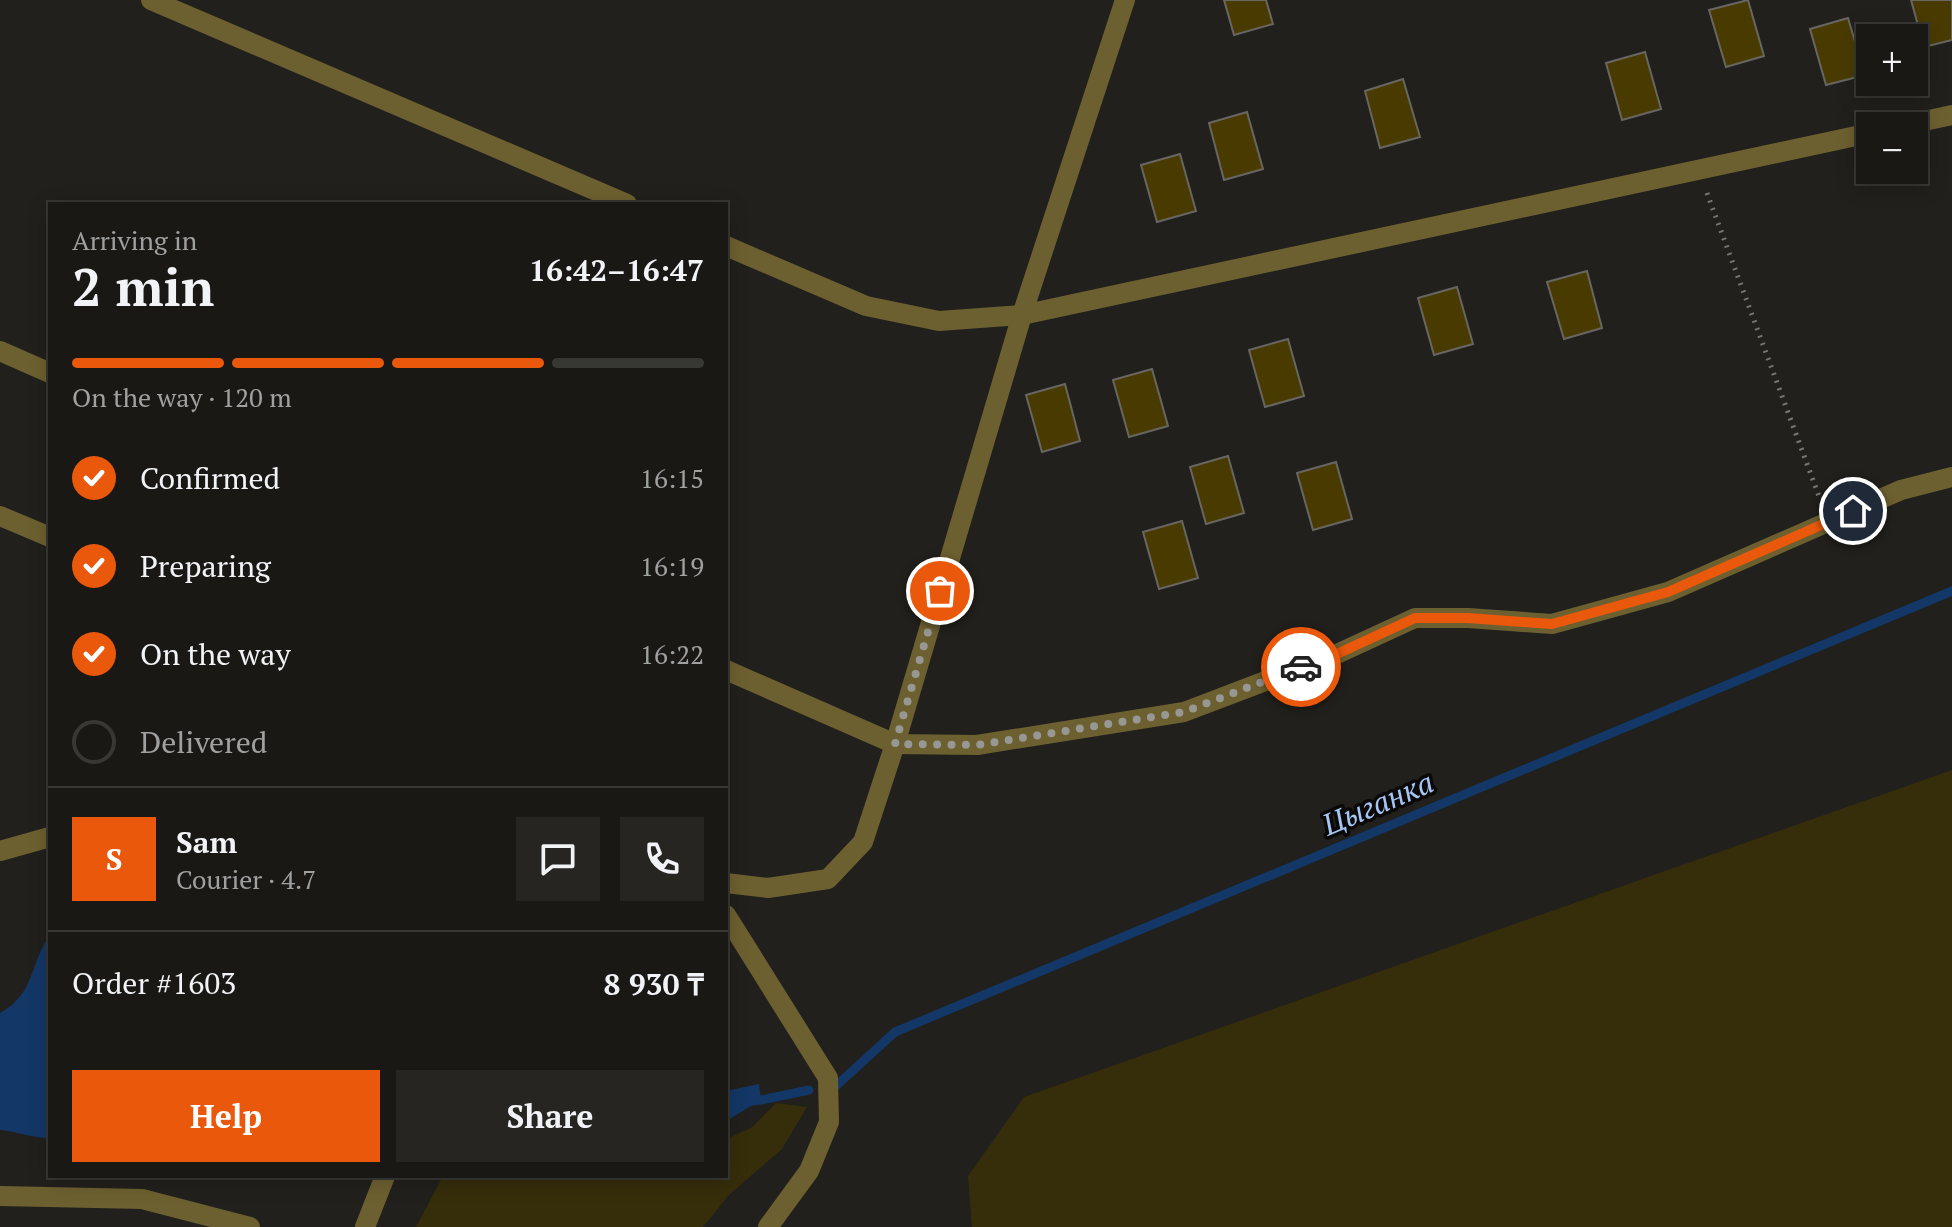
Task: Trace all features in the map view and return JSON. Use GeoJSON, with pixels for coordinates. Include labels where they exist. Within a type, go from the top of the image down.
{"type":"FeatureCollection","features":[{"type":"Feature","properties":{"kind":"street"},"geometry":{"type":"LineString","coordinates":[[151,0],[622,202]]}},
{"type":"Feature","properties":{"kind":"street"},"geometry":{"type":"LineString","coordinates":[[728,883],[768,888],[828,879],[863,842],[1022,315],[1125,0]]}},
{"type":"Feature","properties":{"kind":"street"},"geometry":{"type":"LineString","coordinates":[[1928,120],[1952,115]]}},
{"type":"Feature","properties":{"kind":"street"},"geometry":{"type":"LineString","coordinates":[[728,247],[866,306],[939,321],[1022,315],[1856,136]]}},
{"type":"Feature","properties":{"kind":"street"},"geometry":{"type":"LineString","coordinates":[[0,351],[48,372]]}},
{"type":"Feature","properties":{"kind":"street"},"geometry":{"type":"LineString","coordinates":[[728,671],[895,744],[977,745],[1184,712],[1339,653],[1415,618],[1552,624],[1668,592],[1901,490],[1952,477]]}},
{"type":"Feature","properties":{"kind":"street"},"geometry":{"type":"LineString","coordinates":[[0,516],[48,536]]}},
{"type":"Feature","properties":{"kind":"street"},"geometry":{"type":"LineString","coordinates":[[0,851],[48,838]]}},
{"type":"Feature","properties":{"kind":"street"},"geometry":{"type":"LineString","coordinates":[[728,918],[828,1078],[829,1122],[809,1171],[768,1227]]}},
{"type":"Feature","properties":{"kind":"street"},"geometry":{"type":"LineString","coordinates":[[365,1227],[384,1178]]}},
{"type":"Feature","properties":{"kind":"street"},"geometry":{"type":"LineString","coordinates":[[0,1196],[142,1199],[250,1227]]}},
{"type":"Feature","properties":{"kind":"path"},"geometry":{"type":"LineString","coordinates":[[1698,170],[1828,522]]}},
{"type":"Feature","properties":{"kind":"shaded area"},"geometry":{"type":"Polygon","coordinates":[[[1952,770],[1952,1227],[972,1227],[968,1176],[1024,1097],[1952,770]]]}},
{"type":"Feature","properties":{"kind":"shaded area"},"geometry":{"type":"Polygon","coordinates":[[[776,1103],[807,1107],[782,1149],[729,1195],[703,1227],[416,1227],[442,1178],[728,1178],[728,1138],[751,1128],[776,1103]]]}},
{"type":"Feature","properties":{"kind":"water"},"geometry":{"type":"Polygon","coordinates":[[[48,938],[48,1138],[0,1130],[0,1013],[26,988],[48,938]]]}},
{"type":"Feature","properties":{"kind":"water"},"geometry":{"type":"Polygon","coordinates":[[[759,1084],[761,1100],[728,1120],[728,1091],[759,1084]]]}},
{"type":"Feature","properties":{"kind":"building"},"geometry":{"type":"Polygon","coordinates":[[[1224,0],[1266,0],[1273,24],[1234,35],[1224,0]]]}},
{"type":"Feature","properties":{"kind":"building"},"geometry":{"type":"Polygon","coordinates":[[[1748,0],[1764,56],[1726,67],[1709,10],[1748,0]]]}},
{"type":"Feature","properties":{"kind":"building"},"geometry":{"type":"Polygon","coordinates":[[[1911,0],[1952,0],[1952,40],[1928,46],[1928,24],[1918,24],[1911,0]]]}},
{"type":"Feature","properties":{"kind":"building"},"geometry":{"type":"Polygon","coordinates":[[[1848,18],[1856,45],[1856,77],[1826,85],[1810,29],[1848,18]]]}},
{"type":"Feature","properties":{"kind":"building"},"geometry":{"type":"Polygon","coordinates":[[[1645,52],[1661,109],[1622,120],[1606,63],[1645,52]]]}},
{"type":"Feature","properties":{"kind":"building"},"geometry":{"type":"Polygon","coordinates":[[[1403,79],[1420,137],[1380,148],[1365,91],[1403,79]]]}},
{"type":"Feature","properties":{"kind":"building"},"geometry":{"type":"Polygon","coordinates":[[[1247,112],[1263,169],[1224,180],[1209,123],[1247,112]]]}},
{"type":"Feature","properties":{"kind":"building"},"geometry":{"type":"Polygon","coordinates":[[[1180,154],[1196,211],[1157,222],[1141,165],[1180,154]]]}},
{"type":"Feature","properties":{"kind":"building"},"geometry":{"type":"Polygon","coordinates":[[[1587,271],[1602,328],[1564,339],[1547,282],[1587,271]]]}},
{"type":"Feature","properties":{"kind":"building"},"geometry":{"type":"Polygon","coordinates":[[[1457,287],[1473,344],[1434,355],[1418,298],[1457,287]]]}},
{"type":"Feature","properties":{"kind":"building"},"geometry":{"type":"Polygon","coordinates":[[[1288,339],[1304,396],[1265,407],[1249,350],[1288,339]]]}},
{"type":"Feature","properties":{"kind":"building"},"geometry":{"type":"Polygon","coordinates":[[[1152,369],[1168,426],[1129,437],[1113,380],[1152,369]]]}},
{"type":"Feature","properties":{"kind":"building"},"geometry":{"type":"Polygon","coordinates":[[[1065,384],[1080,441],[1042,452],[1026,395],[1065,384]]]}},
{"type":"Feature","properties":{"kind":"building"},"geometry":{"type":"Polygon","coordinates":[[[1228,456],[1244,513],[1206,524],[1190,467],[1228,456]]]}},
{"type":"Feature","properties":{"kind":"building"},"geometry":{"type":"Polygon","coordinates":[[[1336,462],[1352,519],[1313,530],[1297,473],[1336,462]]]}},
{"type":"Feature","properties":{"kind":"building"},"geometry":{"type":"Polygon","coordinates":[[[1182,521],[1198,578],[1159,589],[1143,532],[1182,521]]]}},
{"type":"Feature","properties":{"kind":"waterway","name":"Цыганка"},"geometry":{"type":"LineString","coordinates":[[837,1085],[895,1032],[1952,591]]}},
{"type":"Feature","properties":{"kind":"waterway","name":"Цыганка"},"geometry":{"type":"LineString","coordinates":[[728,1104],[809,1090]]}},
{"type":"Feature","properties":{"kind":"way so far"},"geometry":{"type":"LineString","coordinates":[[940,591],[895,744],[977,745],[1184,712],[1301,667]]}},
{"type":"Feature","properties":{"kind":"route"},"geometry":{"type":"LineString","coordinates":[[1301,667],[1415,618],[1552,624],[1668,592],[1853,511]]}}]}
